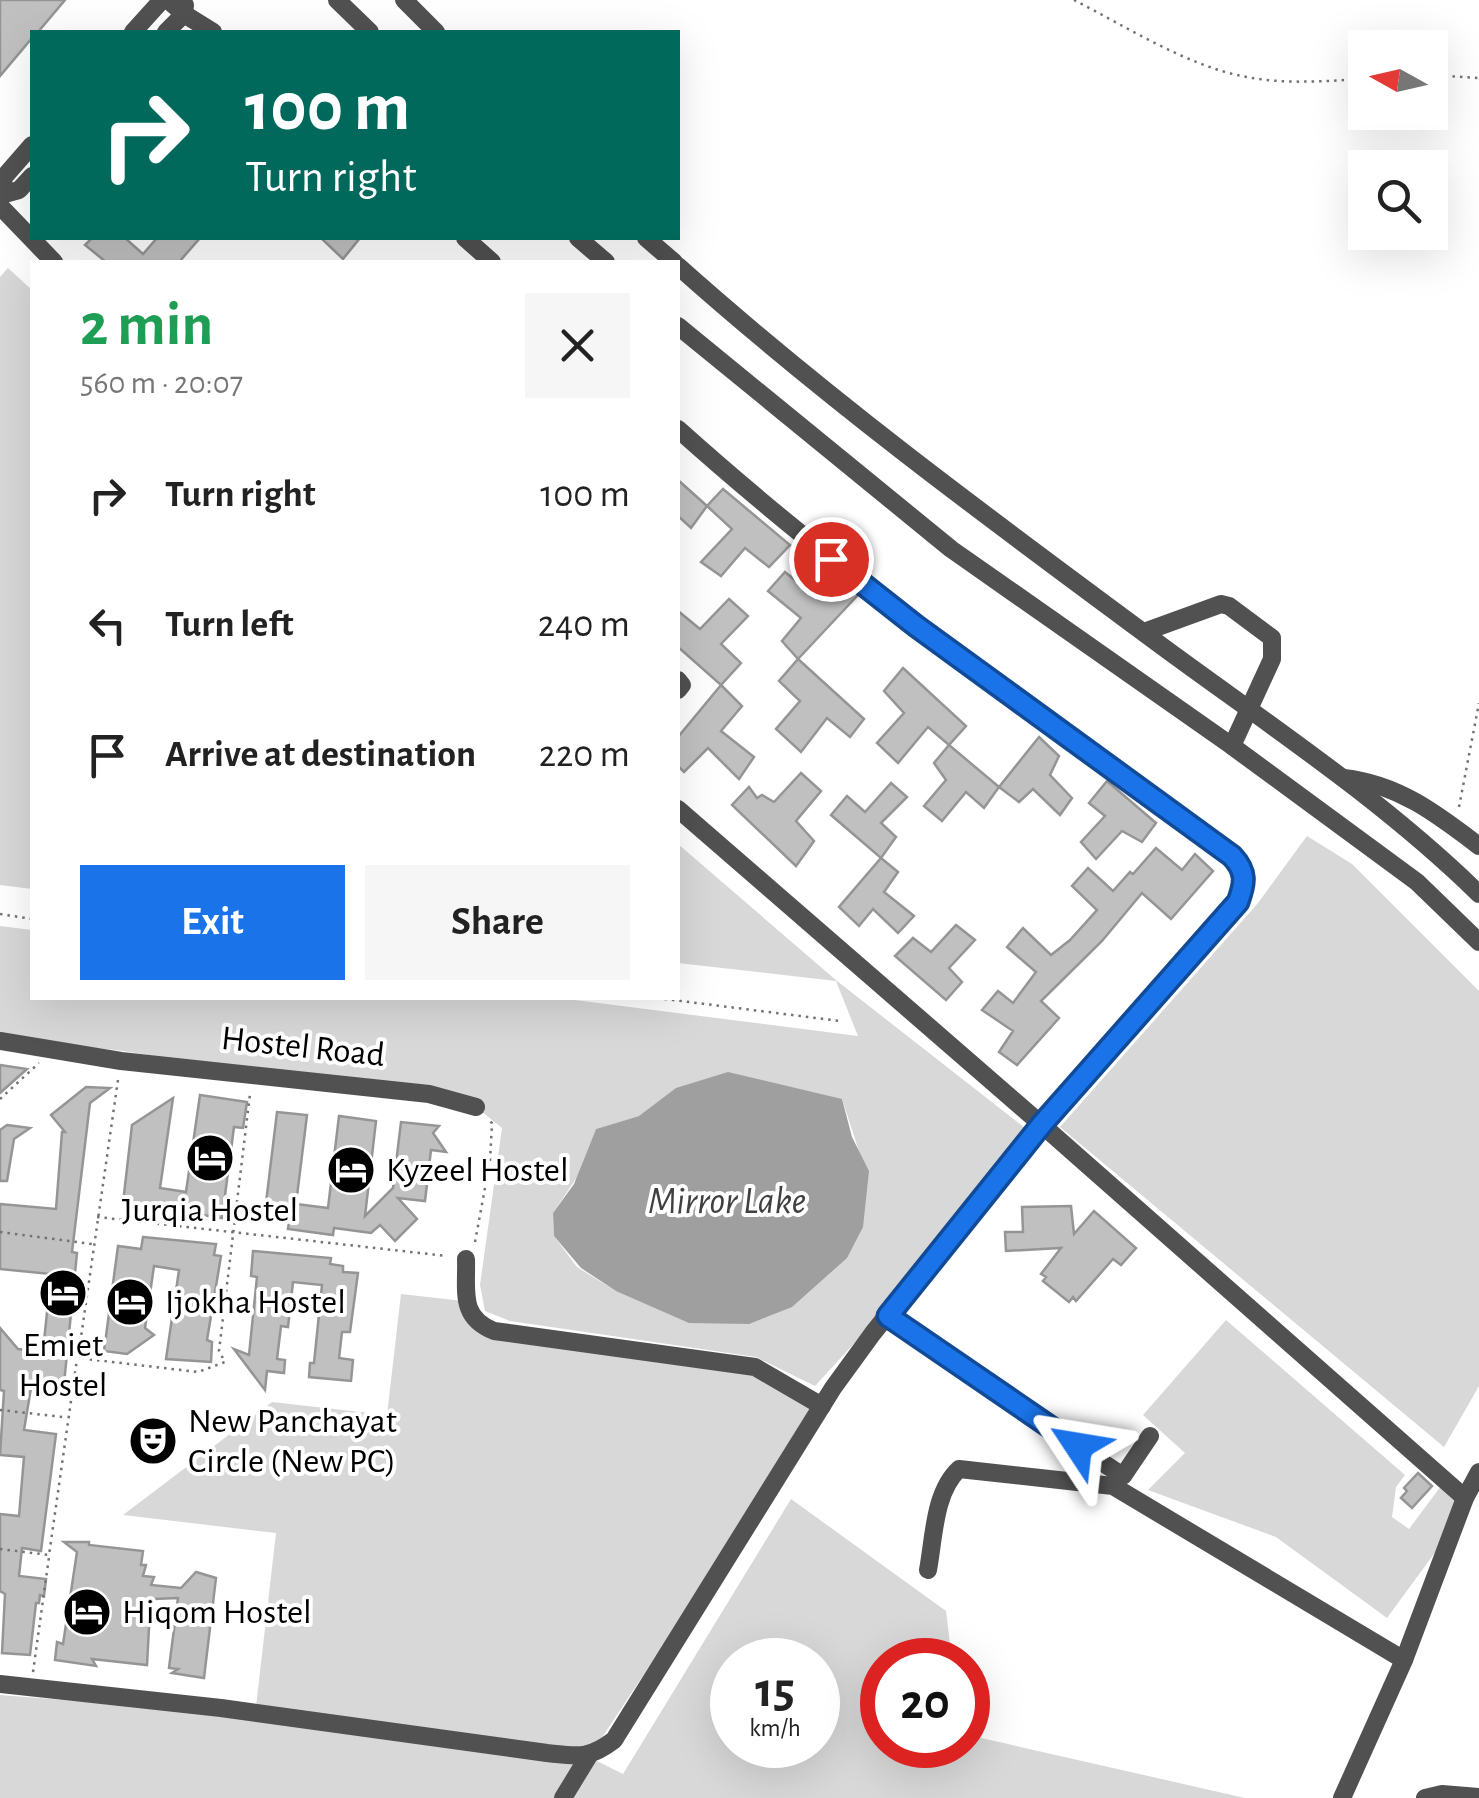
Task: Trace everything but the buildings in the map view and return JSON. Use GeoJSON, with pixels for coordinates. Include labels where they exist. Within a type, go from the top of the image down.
{"type":"FeatureCollection","features":[{"type":"Feature","properties":{"kind":"street"},"geometry":{"type":"LineString","coordinates":[[135,30],[165,0],[185,7],[211,30]]}},
{"type":"Feature","properties":{"kind":"street"},"geometry":{"type":"LineString","coordinates":[[337,0],[368,30]]}},
{"type":"Feature","properties":{"kind":"street"},"geometry":{"type":"LineString","coordinates":[[404,0],[434,30]]}},
{"type":"Feature","properties":{"kind":"street"},"geometry":{"type":"LineString","coordinates":[[168,30],[185,7]]}},
{"type":"Feature","properties":{"kind":"street"},"geometry":{"type":"LineString","coordinates":[[0,201],[4,176],[30,147]]}},
{"type":"Feature","properties":{"kind":"street"},"geometry":{"type":"LineString","coordinates":[[0,201],[30,178]]}},
{"type":"Feature","properties":{"kind":"street"},"geometry":{"type":"LineString","coordinates":[[0,201],[30,230]]}},
{"type":"Feature","properties":{"kind":"street"},"geometry":{"type":"LineString","coordinates":[[468,240],[490,260]]}},
{"type":"Feature","properties":{"kind":"street"},"geometry":{"type":"LineString","coordinates":[[580,240],[604,260]]}},
{"type":"Feature","properties":{"kind":"street"},"geometry":{"type":"LineString","coordinates":[[648,240],[671,260]]}},
{"type":"Feature","properties":{"kind":"street"},"geometry":{"type":"LineString","coordinates":[[680,267],[978,512],[1295,740],[1479,894]]}},
{"type":"Feature","properties":{"kind":"street"},"geometry":{"type":"LineString","coordinates":[[680,328],[952,548],[1417,882],[1479,942]]}},
{"type":"Feature","properties":{"kind":"street"},"geometry":{"type":"LineString","coordinates":[[563,1798],[588,1757],[614,1740],[822,1406],[888,1316],[1042,1124],[1238,902],[1245,882],[1242,866],[1232,856],[916,626],[747,492],[680,431]]}},
{"type":"Feature","properties":{"kind":"street"},"geometry":{"type":"LineString","coordinates":[[1144,632],[1210,606],[1229,606],[1272,638],[1272,659],[1232,746]]}},
{"type":"Feature","properties":{"kind":"street"},"geometry":{"type":"LineString","coordinates":[[1342,778],[1365,780],[1402,793],[1479,846]]}},
{"type":"Feature","properties":{"kind":"street"},"geometry":{"type":"LineString","coordinates":[[680,811],[1465,1498]]}},
{"type":"Feature","properties":{"kind":"street","name":"Hostel Road"},"geometry":{"type":"LineString","coordinates":[[0,1042],[121,1061],[430,1094],[476,1107]]}},
{"type":"Feature","properties":{"kind":"street"},"geometry":{"type":"LineString","coordinates":[[466,1259],[467,1308],[479,1325],[494,1331],[754,1367],[822,1406]]}},
{"type":"Feature","properties":{"kind":"street"},"geometry":{"type":"LineString","coordinates":[[888,1316],[1124,1476],[1150,1436]]}},
{"type":"Feature","properties":{"kind":"street"},"geometry":{"type":"LineString","coordinates":[[928,1570],[940,1501],[948,1478],[958,1469],[1113,1486],[1404,1660]]}},
{"type":"Feature","properties":{"kind":"street"},"geometry":{"type":"LineString","coordinates":[[1342,1798],[1404,1660],[1465,1498],[1479,1472]]}},
{"type":"Feature","properties":{"kind":"street"},"geometry":{"type":"LineString","coordinates":[[0,1684],[221,1708],[588,1757]]}},
{"type":"Feature","properties":{"kind":"street"},"geometry":{"type":"LineString","coordinates":[[1426,1798],[1442,1794],[1477,1797],[1479,1782]]}},
{"type":"Feature","properties":{"kind":"path"},"geometry":{"type":"LineString","coordinates":[[1074,0],[1180,53],[1238,76],[1308,82],[1348,80]]}},
{"type":"Feature","properties":{"kind":"path"},"geometry":{"type":"LineString","coordinates":[[1448,76],[1479,78]]}},
{"type":"Feature","properties":{"kind":"path"},"geometry":{"type":"LineString","coordinates":[[1455,828],[1479,703]]}},
{"type":"Feature","properties":{"kind":"path"},"geometry":{"type":"LineString","coordinates":[[0,914],[30,918]]}},
{"type":"Feature","properties":{"kind":"path"},"geometry":{"type":"LineString","coordinates":[[673,1000],[840,1021]]}},
{"type":"Feature","properties":{"kind":"path"},"geometry":{"type":"LineString","coordinates":[[0,1099],[55,1049]]}},
{"type":"Feature","properties":{"kind":"path"},"geometry":{"type":"LineString","coordinates":[[30,1688],[121,1061]]}},
{"type":"Feature","properties":{"kind":"path"},"geometry":{"type":"LineString","coordinates":[[78,1358],[198,1372],[225,1362],[219,1351],[252,1073]]}},
{"type":"Feature","properties":{"kind":"path"},"geometry":{"type":"LineString","coordinates":[[96,1216],[408,1249],[466,1259],[478,1237],[490,1161],[492,1124],[476,1107]]}},
{"type":"Feature","properties":{"kind":"path"},"geometry":{"type":"LineString","coordinates":[[0,1232],[93,1244]]}},
{"type":"Feature","properties":{"kind":"path"},"geometry":{"type":"LineString","coordinates":[[0,1410],[63,1417]]}},
{"type":"Feature","properties":{"kind":"path"},"geometry":{"type":"LineString","coordinates":[[0,1550],[49,1555]]}},
{"type":"Feature","properties":{"kind":"shaded area"},"geometry":{"type":"Polygon","coordinates":[[[8,268],[30,288],[30,889],[0,885],[0,277],[8,268]]]}},
{"type":"Feature","properties":{"kind":"shaded area"},"geometry":{"type":"Polygon","coordinates":[[[1307,836],[1352,864],[1479,991],[1479,1386],[1444,1447],[1060,1127],[1258,903],[1307,836]]]}},
{"type":"Feature","properties":{"kind":"shaded area"},"geometry":{"type":"Polygon","coordinates":[[[680,846],[837,981],[1034,1135],[947,1242],[815,1386],[756,1357],[510,1321],[485,1311],[480,1285],[502,1128],[476,1107],[123,1051],[0,1037],[0,926],[30,930],[30,1000],[575,1000],[858,1036],[836,981],[680,963],[680,846]],[[842,1099],[639,1116],[596,1129],[577,1177],[553,1213],[554,1236],[577,1267],[616,1291],[868,1179],[842,1099]]]}},
{"type":"Feature","properties":{"kind":"shaded area"},"geometry":{"type":"Polygon","coordinates":[[[401,1294],[472,1302],[494,1331],[766,1371],[822,1406],[589,1757],[623,1774],[791,1499],[946,1611],[949,1638],[860,1638],[860,1768],[990,1768],[990,1740],[1245,1798],[0,1798],[0,1695],[255,1715],[276,1533],[123,1515],[272,1402],[387,1415],[401,1294]]]}},
{"type":"Feature","properties":{"kind":"shaded area"},"geometry":{"type":"Polygon","coordinates":[[[1226,1320],[1405,1475],[1396,1487],[1392,1517],[1409,1529],[1441,1486],[1469,1506],[1387,1618],[1276,1537],[1148,1490],[1185,1453],[1143,1415],[1226,1320]]]}},
{"type":"Feature","properties":{"kind":"water","name":"Mirror Lake"},"geometry":{"type":"Polygon","coordinates":[[[728,1072],[842,1099],[852,1137],[869,1171],[863,1227],[847,1258],[792,1307],[749,1324],[689,1323],[616,1291],[581,1268],[554,1236],[553,1213],[574,1184],[596,1129],[639,1116],[676,1088],[728,1072]]]}},
{"type":"Feature","properties":{"kind":"place","name":"Jurqia Hostel"},"geometry":{"type":"Point","coordinates":[210,1158]}},
{"type":"Feature","properties":{"kind":"place","name":"Kyzeel Hostel"},"geometry":{"type":"Point","coordinates":[351,1170]}},
{"type":"Feature","properties":{"kind":"place","name":"Emiet Hostel"},"geometry":{"type":"Point","coordinates":[63,1293]}},
{"type":"Feature","properties":{"kind":"place","name":"Ijokha Hostel"},"geometry":{"type":"Point","coordinates":[130,1302]}},
{"type":"Feature","properties":{"kind":"place","name":"New Panchayat Circle (New PC)"},"geometry":{"type":"Point","coordinates":[153,1441]}},
{"type":"Feature","properties":{"kind":"place","name":"Hiqom Hostel"},"geometry":{"type":"Point","coordinates":[87,1612]}},
{"type":"Feature","properties":{"kind":"route"},"geometry":{"type":"LineString","coordinates":[[831,559],[1242,866],[1245,882],[1238,902],[1042,1124],[888,1316],[1078,1446]]}}]}
